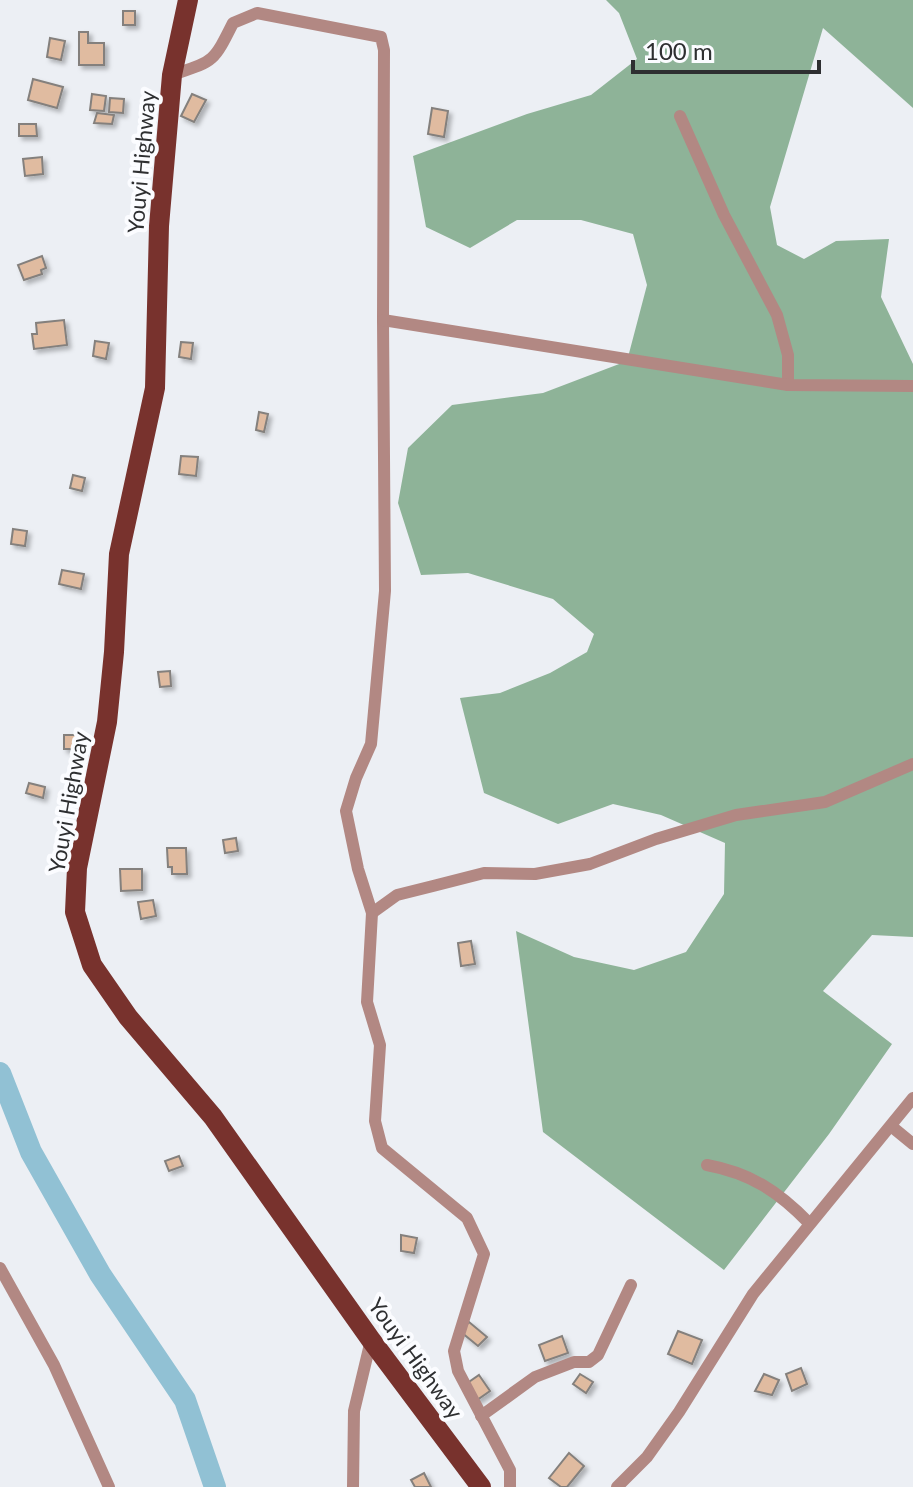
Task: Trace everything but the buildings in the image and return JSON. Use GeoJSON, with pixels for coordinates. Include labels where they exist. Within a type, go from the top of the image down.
{"type":"FeatureCollection","features":[{"type":"Feature","properties":{"kind":"main road","name":"Youyi Highway"},"geometry":{"type":"LineString","coordinates":[[188,0],[172,75],[159,226],[155,388],[119,554],[107,722],[77,868],[75,912],[92,965],[128,1017],[213,1117],[371,1340],[481,1487]]}},
{"type":"Feature","properties":{"kind":"street"},"geometry":{"type":"LineString","coordinates":[[172,75],[209,62],[219,51],[233,23],[257,13],[381,37],[384,50],[385,591],[371,744],[346,811],[358,869],[372,913],[367,1002],[380,1045],[375,1121],[382,1148],[400,1166],[467,1218],[484,1254],[454,1351],[458,1371],[510,1470],[510,1487]]}},
{"type":"Feature","properties":{"kind":"street"},"geometry":{"type":"LineString","coordinates":[[680,116],[724,215],[777,315],[788,355],[788,385]]}},
{"type":"Feature","properties":{"kind":"street"},"geometry":{"type":"LineString","coordinates":[[383,320],[788,385],[913,386]]}},
{"type":"Feature","properties":{"kind":"street"},"geometry":{"type":"LineString","coordinates":[[372,913],[397,895],[484,873],[535,874],[590,864],[656,839],[736,815],[825,802],[913,764]]}},
{"type":"Feature","properties":{"kind":"street"},"geometry":{"type":"LineString","coordinates":[[617,1487],[647,1457],[753,1294],[913,1098]]}},
{"type":"Feature","properties":{"kind":"street"},"geometry":{"type":"LineString","coordinates":[[891,1126],[913,1144]]}},
{"type":"Feature","properties":{"kind":"street"},"geometry":{"type":"LineString","coordinates":[[707,1165],[737,1171],[787,1200],[809,1223]]}},
{"type":"Feature","properties":{"kind":"street"},"geometry":{"type":"LineString","coordinates":[[0,1268],[54,1365],[109,1487]]}},
{"type":"Feature","properties":{"kind":"street"},"geometry":{"type":"LineString","coordinates":[[481,1416],[535,1377],[574,1362],[589,1362],[598,1355],[631,1285]]}},
{"type":"Feature","properties":{"kind":"street"},"geometry":{"type":"LineString","coordinates":[[353,1487],[354,1411],[371,1340]]}},
{"type":"Feature","properties":{"kind":"green space"},"geometry":{"type":"Polygon","coordinates":[[[606,0],[913,0],[913,108],[823,28],[770,207],[777,245],[804,259],[836,241],[889,239],[881,297],[913,364],[913,937],[872,935],[823,991],[892,1044],[829,1134],[724,1270],[543,1132],[516,931],[574,957],[634,970],[686,952],[724,894],[725,843],[661,815],[613,804],[558,824],[484,793],[460,698],[500,693],[550,673],[587,652],[594,634],[553,599],[468,573],[421,575],[398,503],[408,448],[452,405],[543,393],[627,361],[647,285],[633,234],[581,220],[517,220],[470,248],[426,227],[413,156],[527,114],[591,95],[637,59],[619,13],[606,0]]]}},
{"type":"Feature","properties":{"kind":"waterway"},"geometry":{"type":"LineString","coordinates":[[0,1073],[31,1152],[100,1274],[185,1400],[215,1487]]}}]}
